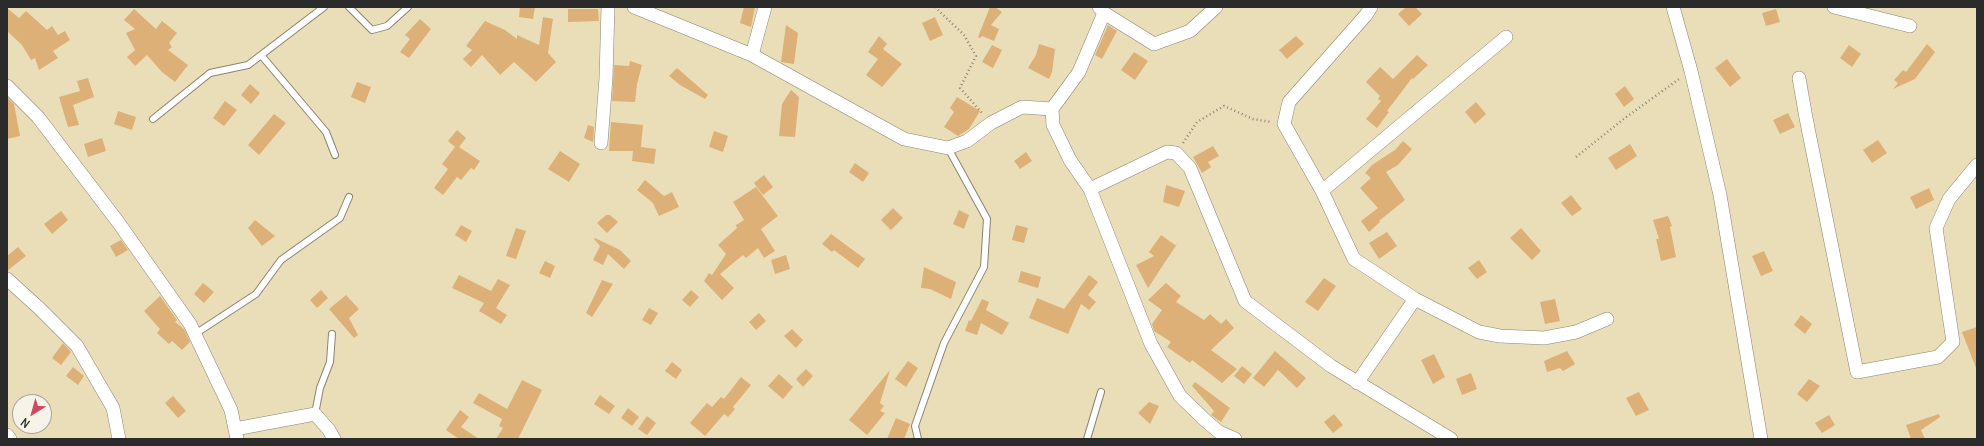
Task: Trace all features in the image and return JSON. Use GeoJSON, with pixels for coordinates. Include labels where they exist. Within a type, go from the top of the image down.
{"type":"FeatureCollection","features":[{"type":"Feature","properties":{"kind":"street"},"geometry":{"type":"LineString","coordinates":[[601,143],[606,78],[608,7]]}},
{"type":"Feature","properties":{"kind":"street"},"geometry":{"type":"LineString","coordinates":[[634,7],[752,55],[904,139],[948,148],[967,141],[991,123],[1022,107],[1052,108]]}},
{"type":"Feature","properties":{"kind":"street"},"geometry":{"type":"LineString","coordinates":[[752,55],[765,7]]}},
{"type":"Feature","properties":{"kind":"street"},"geometry":{"type":"LineString","coordinates":[[1216,7],[1190,31],[1154,44],[1102,10],[1079,72],[1052,108],[1053,125],[1070,160],[1090,189],[1151,344],[1180,396],[1219,432],[1235,439]]}},
{"type":"Feature","properties":{"kind":"street"},"geometry":{"type":"LineString","coordinates":[[1371,7],[1366,15],[1289,102],[1284,124],[1322,191],[1354,259],[1415,298],[1479,332],[1500,336],[1544,338],[1576,332],[1608,319]]}},
{"type":"Feature","properties":{"kind":"street"},"geometry":{"type":"LineString","coordinates":[[1673,7],[1691,71],[1720,195],[1761,439]]}},
{"type":"Feature","properties":{"kind":"street"},"geometry":{"type":"LineString","coordinates":[[1834,7],[1910,26]]}},
{"type":"Feature","properties":{"kind":"street"},"geometry":{"type":"LineString","coordinates":[[1322,191],[1506,37]]}},
{"type":"Feature","properties":{"kind":"street"},"geometry":{"type":"LineString","coordinates":[[1799,78],[1857,372],[1938,357],[1953,342],[1936,228],[1949,199],[1977,165]]}},
{"type":"Feature","properties":{"kind":"street"},"geometry":{"type":"LineString","coordinates":[[7,86],[38,118],[113,216],[190,324],[231,410],[236,434],[315,414],[329,430],[334,439]]}},
{"type":"Feature","properties":{"kind":"street"},"geometry":{"type":"LineString","coordinates":[[1090,189],[1167,152],[1176,153],[1190,168],[1245,301],[1331,366],[1452,439]]}},
{"type":"Feature","properties":{"kind":"street"},"geometry":{"type":"LineString","coordinates":[[7,279],[40,308],[77,346],[113,408],[120,439]]}},
{"type":"Feature","properties":{"kind":"street"},"geometry":{"type":"LineString","coordinates":[[1357,383],[1415,298]]}},
{"type":"Feature","properties":{"kind":"street"},"geometry":{"type":"LineString","coordinates":[[7,435],[10,439]]}},
{"type":"Feature","properties":{"kind":"lane"},"geometry":{"type":"LineString","coordinates":[[153,119],[210,73],[248,65],[324,7]]}},
{"type":"Feature","properties":{"kind":"lane"},"geometry":{"type":"LineString","coordinates":[[349,7],[372,30],[387,26],[408,7]]}},
{"type":"Feature","properties":{"kind":"lane"},"geometry":{"type":"LineString","coordinates":[[261,55],[326,132],[335,155]]}},
{"type":"Feature","properties":{"kind":"lane"},"geometry":{"type":"LineString","coordinates":[[918,439],[915,426],[938,357],[984,267],[987,219],[948,148]]}},
{"type":"Feature","properties":{"kind":"lane"},"geometry":{"type":"LineString","coordinates":[[196,334],[256,294],[281,260],[340,218],[349,197]]}},
{"type":"Feature","properties":{"kind":"lane"},"geometry":{"type":"LineString","coordinates":[[315,414],[320,388],[330,362],[332,334]]}},
{"type":"Feature","properties":{"kind":"lane"},"geometry":{"type":"LineString","coordinates":[[1087,439],[1101,392]]}},
{"type":"Feature","properties":{"kind":"path"},"geometry":{"type":"LineString","coordinates":[[935,7],[964,35],[976,56],[960,88],[991,123]]}},
{"type":"Feature","properties":{"kind":"path"},"geometry":{"type":"LineString","coordinates":[[1576,157],[1625,118],[1691,71]]}},
{"type":"Feature","properties":{"kind":"path"},"geometry":{"type":"LineString","coordinates":[[1176,153],[1197,122],[1224,106],[1253,119],[1284,124]]}},
{"type":"Feature","properties":{"kind":"building"},"geometry":{"type":"Polygon","coordinates":[[[520,7],[535,7],[533,19],[519,17],[520,7]]]}},
{"type":"Feature","properties":{"kind":"building"},"geometry":{"type":"Polygon","coordinates":[[[744,7],[755,7],[751,27],[740,23],[744,7]]]}},
{"type":"Feature","properties":{"kind":"building"},"geometry":{"type":"Polygon","coordinates":[[[990,7],[995,7],[1002,12],[991,25],[999,29],[994,41],[982,36],[980,38],[978,37],[990,7]]]}},
{"type":"Feature","properties":{"kind":"building"},"geometry":{"type":"Polygon","coordinates":[[[1406,7],[1415,7],[1422,14],[1409,26],[1398,14],[1406,7]]]}},
{"type":"Feature","properties":{"kind":"building"},"geometry":{"type":"Polygon","coordinates":[[[7,8],[19,18],[26,11],[47,30],[52,26],[58,35],[65,31],[70,40],[53,51],[58,58],[39,70],[35,58],[31,60],[22,45],[7,31],[7,8]]]}},
{"type":"Feature","properties":{"kind":"building"},"geometry":{"type":"Polygon","coordinates":[[[134,9],[156,29],[162,21],[177,33],[169,43],[172,47],[168,50],[188,65],[175,82],[162,72],[147,55],[135,66],[127,57],[135,50],[126,33],[135,29],[124,20],[134,9]]]}},
{"type":"Feature","properties":{"kind":"building"},"geometry":{"type":"Polygon","coordinates":[[[568,9],[598,9],[599,21],[568,22],[568,9]]]}},
{"type":"Feature","properties":{"kind":"building"},"geometry":{"type":"Polygon","coordinates":[[[1776,9],[1780,22],[1766,26],[1762,13],[1776,9]]]}},
{"type":"Feature","properties":{"kind":"building"},"geometry":{"type":"Polygon","coordinates":[[[543,17],[553,19],[548,53],[556,62],[536,82],[514,62],[500,75],[482,55],[471,67],[463,59],[472,50],[466,46],[485,21],[505,30],[517,39],[517,35],[539,45],[543,17]]]}},
{"type":"Feature","properties":{"kind":"building"},"geometry":{"type":"Polygon","coordinates":[[[935,17],[943,35],[930,41],[922,23],[935,17]]]}},
{"type":"Feature","properties":{"kind":"building"},"geometry":{"type":"Polygon","coordinates":[[[420,19],[431,29],[409,58],[400,52],[410,39],[405,35],[420,19]]]}},
{"type":"Feature","properties":{"kind":"building"},"geometry":{"type":"Polygon","coordinates":[[[786,25],[798,33],[794,64],[781,62],[786,25]]]}},
{"type":"Feature","properties":{"kind":"building"},"geometry":{"type":"Polygon","coordinates":[[[1108,25],[1117,31],[1102,59],[1095,55],[1108,25]]]}},
{"type":"Feature","properties":{"kind":"building"},"geometry":{"type":"Polygon","coordinates":[[[879,36],[887,44],[883,49],[902,64],[882,87],[866,75],[878,59],[868,52],[879,36]]]}},
{"type":"Feature","properties":{"kind":"building"},"geometry":{"type":"Polygon","coordinates":[[[1296,36],[1304,44],[1287,59],[1279,50],[1296,36]]]}},
{"type":"Feature","properties":{"kind":"building"},"geometry":{"type":"Polygon","coordinates":[[[1039,44],[1055,49],[1052,72],[1049,79],[1028,68],[1036,55],[1039,44]]]}},
{"type":"Feature","properties":{"kind":"building"},"geometry":{"type":"Polygon","coordinates":[[[1927,44],[1935,52],[1915,79],[1893,89],[1898,83],[1894,80],[1903,70],[1906,72],[1927,44]]]}},
{"type":"Feature","properties":{"kind":"building"},"geometry":{"type":"Polygon","coordinates":[[[992,45],[1002,50],[993,68],[982,62],[992,45]]]}},
{"type":"Feature","properties":{"kind":"building"},"geometry":{"type":"Polygon","coordinates":[[[1849,45],[1861,54],[1852,67],[1840,58],[1849,45]]]}},
{"type":"Feature","properties":{"kind":"building"},"geometry":{"type":"Polygon","coordinates":[[[1134,52],[1148,61],[1135,80],[1121,70],[1134,52]]]}},
{"type":"Feature","properties":{"kind":"building"},"geometry":{"type":"Polygon","coordinates":[[[1417,55],[1428,65],[1413,79],[1412,78],[1387,111],[1389,112],[1377,128],[1366,119],[1381,101],[1378,99],[1380,96],[1366,82],[1380,67],[1393,79],[1417,55]]]}},
{"type":"Feature","properties":{"kind":"building"},"geometry":{"type":"Polygon","coordinates":[[[1727,59],[1741,78],[1730,87],[1715,68],[1727,59]]]}},
{"type":"Feature","properties":{"kind":"building"},"geometry":{"type":"Polygon","coordinates":[[[630,61],[642,65],[637,84],[635,102],[612,101],[614,65],[629,66],[630,61]]]}},
{"type":"Feature","properties":{"kind":"building"},"geometry":{"type":"Polygon","coordinates":[[[677,68],[708,95],[705,99],[680,85],[669,76],[677,68]]]}},
{"type":"Feature","properties":{"kind":"building"},"geometry":{"type":"Polygon","coordinates":[[[88,78],[94,97],[73,105],[79,125],[68,127],[59,97],[80,91],[77,81],[88,78]]]}},
{"type":"Feature","properties":{"kind":"building"},"geometry":{"type":"Polygon","coordinates":[[[357,82],[371,87],[365,103],[351,97],[357,82]]]}},
{"type":"Feature","properties":{"kind":"building"},"geometry":{"type":"Polygon","coordinates":[[[250,84],[260,93],[251,104],[241,95],[250,84]]]}},
{"type":"Feature","properties":{"kind":"building"},"geometry":{"type":"Polygon","coordinates":[[[1625,86],[1634,99],[1624,107],[1615,94],[1625,86]]]}},
{"type":"Feature","properties":{"kind":"building"},"geometry":{"type":"Polygon","coordinates":[[[791,90],[799,97],[795,137],[779,136],[782,104],[791,90]]]}},
{"type":"Feature","properties":{"kind":"building"},"geometry":{"type":"Polygon","coordinates":[[[7,97],[14,104],[20,136],[7,139],[7,97]]]}},
{"type":"Feature","properties":{"kind":"building"},"geometry":{"type":"Polygon","coordinates":[[[957,97],[980,111],[969,129],[958,136],[944,127],[954,112],[950,108],[957,97]]]}},
{"type":"Feature","properties":{"kind":"building"},"geometry":{"type":"Polygon","coordinates":[[[225,101],[237,110],[224,126],[213,118],[225,101]]]}},
{"type":"Feature","properties":{"kind":"building"},"geometry":{"type":"Polygon","coordinates":[[[1476,102],[1486,114],[1475,124],[1465,112],[1476,102]]]}},
{"type":"Feature","properties":{"kind":"building"},"geometry":{"type":"Polygon","coordinates":[[[118,111],[136,117],[132,130],[114,124],[118,111]]]}},
{"type":"Feature","properties":{"kind":"building"},"geometry":{"type":"Polygon","coordinates":[[[1788,113],[1795,127],[1780,134],[1773,120],[1788,113]]]}},
{"type":"Feature","properties":{"kind":"building"},"geometry":{"type":"Polygon","coordinates":[[[274,114],[286,123],[259,155],[248,145],[274,114]]]}},
{"type":"Feature","properties":{"kind":"building"},"geometry":{"type":"Polygon","coordinates":[[[611,122],[643,125],[641,147],[656,149],[654,164],[632,161],[633,151],[609,151],[611,122]]]}},
{"type":"Feature","properties":{"kind":"building"},"geometry":{"type":"Polygon","coordinates":[[[588,125],[594,127],[593,142],[584,138],[588,125]]]}},
{"type":"Feature","properties":{"kind":"building"},"geometry":{"type":"Polygon","coordinates":[[[457,130],[466,138],[459,147],[480,161],[474,170],[471,168],[461,180],[457,177],[443,195],[434,188],[448,169],[442,164],[455,147],[448,141],[457,130]]]}},
{"type":"Feature","properties":{"kind":"building"},"geometry":{"type":"Polygon","coordinates":[[[714,131],[728,136],[723,152],[709,147],[714,131]]]}},
{"type":"Feature","properties":{"kind":"building"},"geometry":{"type":"Polygon","coordinates":[[[102,138],[106,151],[88,157],[84,144],[102,138]]]}},
{"type":"Feature","properties":{"kind":"building"},"geometry":{"type":"Polygon","coordinates":[[[1878,140],[1887,153],[1872,163],[1863,150],[1878,140]]]}},
{"type":"Feature","properties":{"kind":"building"},"geometry":{"type":"Polygon","coordinates":[[[1403,141],[1412,149],[1398,165],[1386,172],[1405,200],[1379,221],[1380,222],[1369,232],[1361,221],[1378,208],[1360,188],[1371,178],[1365,173],[1372,165],[1395,150],[1403,141]]]}},
{"type":"Feature","properties":{"kind":"building"},"geometry":{"type":"Polygon","coordinates":[[[1630,144],[1637,156],[1616,170],[1608,158],[1630,144]]]}},
{"type":"Feature","properties":{"kind":"building"},"geometry":{"type":"Polygon","coordinates":[[[1213,146],[1219,156],[1208,162],[1211,167],[1202,173],[1193,157],[1213,146]]]}},
{"type":"Feature","properties":{"kind":"building"},"geometry":{"type":"Polygon","coordinates":[[[560,151],[580,164],[569,182],[548,169],[560,151]]]}},
{"type":"Feature","properties":{"kind":"building"},"geometry":{"type":"Polygon","coordinates":[[[1026,152],[1032,161],[1020,169],[1014,161],[1026,152]]]}},
{"type":"Feature","properties":{"kind":"building"},"geometry":{"type":"Polygon","coordinates":[[[855,163],[869,173],[863,182],[849,172],[855,163]]]}},
{"type":"Feature","properties":{"kind":"building"},"geometry":{"type":"Polygon","coordinates":[[[764,175],[773,187],[763,195],[754,183],[764,175]]]}},
{"type":"Feature","properties":{"kind":"building"},"geometry":{"type":"Polygon","coordinates":[[[645,180],[664,196],[672,192],[679,207],[659,216],[653,203],[637,190],[645,180]]]}},
{"type":"Feature","properties":{"kind":"building"},"geometry":{"type":"Polygon","coordinates":[[[1166,185],[1185,191],[1179,207],[1163,202],[1166,185]]]}},
{"type":"Feature","properties":{"kind":"building"},"geometry":{"type":"Polygon","coordinates":[[[756,187],[778,216],[761,229],[775,251],[764,258],[758,248],[746,258],[743,255],[720,274],[734,288],[722,300],[704,281],[709,273],[712,275],[726,254],[718,245],[737,228],[736,225],[744,220],[733,202],[756,187]]]}},
{"type":"Feature","properties":{"kind":"building"},"geometry":{"type":"Polygon","coordinates":[[[1929,188],[1934,200],[1916,209],[1910,197],[1929,188]]]}},
{"type":"Feature","properties":{"kind":"building"},"geometry":{"type":"Polygon","coordinates":[[[1571,195],[1582,209],[1572,216],[1561,203],[1571,195]]]}},
{"type":"Feature","properties":{"kind":"building"},"geometry":{"type":"Polygon","coordinates":[[[893,208],[903,218],[891,230],[881,220],[893,208]]]}},
{"type":"Feature","properties":{"kind":"building"},"geometry":{"type":"Polygon","coordinates":[[[959,210],[969,215],[964,229],[953,224],[959,210]]]}},
{"type":"Feature","properties":{"kind":"building"},"geometry":{"type":"Polygon","coordinates":[[[61,211],[68,220],[52,234],[44,224],[61,211]]]}},
{"type":"Feature","properties":{"kind":"building"},"geometry":{"type":"Polygon","coordinates":[[[606,215],[610,215],[618,222],[607,233],[597,223],[606,215]]]}},
{"type":"Feature","properties":{"kind":"building"},"geometry":{"type":"Polygon","coordinates":[[[1668,216],[1672,226],[1670,227],[1676,257],[1661,261],[1656,239],[1659,239],[1653,220],[1668,216]]]}},
{"type":"Feature","properties":{"kind":"building"},"geometry":{"type":"Polygon","coordinates":[[[255,220],[275,236],[262,246],[248,228],[255,220]]]}},
{"type":"Feature","properties":{"kind":"building"},"geometry":{"type":"Polygon","coordinates":[[[461,225],[472,231],[466,242],[455,235],[461,225]]]}},
{"type":"Feature","properties":{"kind":"building"},"geometry":{"type":"Polygon","coordinates":[[[1016,225],[1028,228],[1024,243],[1012,240],[1016,225]]]}},
{"type":"Feature","properties":{"kind":"building"},"geometry":{"type":"Polygon","coordinates":[[[516,228],[526,231],[516,259],[506,256],[516,228]]]}},
{"type":"Feature","properties":{"kind":"building"},"geometry":{"type":"Polygon","coordinates":[[[1521,228],[1541,251],[1532,260],[1510,238],[1521,228]]]}},
{"type":"Feature","properties":{"kind":"building"},"geometry":{"type":"Polygon","coordinates":[[[1387,232],[1397,246],[1379,259],[1369,243],[1387,232]]]}},
{"type":"Feature","properties":{"kind":"building"},"geometry":{"type":"Polygon","coordinates":[[[831,234],[865,259],[858,268],[834,250],[832,252],[822,244],[831,234]]]}},
{"type":"Feature","properties":{"kind":"building"},"geometry":{"type":"Polygon","coordinates":[[[1161,235],[1175,245],[1177,244],[1148,288],[1136,265],[1154,256],[1149,252],[1161,235]]]}},
{"type":"Feature","properties":{"kind":"building"},"geometry":{"type":"Polygon","coordinates":[[[595,238],[620,250],[631,261],[624,269],[608,254],[603,265],[593,260],[600,246],[594,239],[595,238]]]}},
{"type":"Feature","properties":{"kind":"building"},"geometry":{"type":"Polygon","coordinates":[[[121,240],[128,250],[116,257],[110,246],[121,240]]]}},
{"type":"Feature","properties":{"kind":"building"},"geometry":{"type":"Polygon","coordinates":[[[18,247],[26,256],[7,271],[7,256],[18,247]]]}},
{"type":"Feature","properties":{"kind":"building"},"geometry":{"type":"Polygon","coordinates":[[[1764,251],[1773,271],[1761,276],[1752,256],[1764,251]]]}},
{"type":"Feature","properties":{"kind":"building"},"geometry":{"type":"Polygon","coordinates":[[[786,255],[790,269],[775,274],[771,260],[786,255]]]}},
{"type":"Feature","properties":{"kind":"building"},"geometry":{"type":"Polygon","coordinates":[[[1479,260],[1487,272],[1477,279],[1468,268],[1479,260]]]}},
{"type":"Feature","properties":{"kind":"building"},"geometry":{"type":"Polygon","coordinates":[[[545,261],[555,266],[550,278],[539,273],[545,261]]]}},
{"type":"Feature","properties":{"kind":"building"},"geometry":{"type":"Polygon","coordinates":[[[924,267],[956,282],[951,299],[930,289],[921,288],[924,267]]]}},
{"type":"Feature","properties":{"kind":"building"},"geometry":{"type":"Polygon","coordinates":[[[1021,271],[1041,277],[1038,288],[1018,282],[1021,271]]]}},
{"type":"Feature","properties":{"kind":"building"},"geometry":{"type":"Polygon","coordinates":[[[459,275],[491,291],[498,279],[510,285],[496,308],[507,315],[501,324],[479,311],[484,303],[452,288],[459,275]]]}},
{"type":"Feature","properties":{"kind":"building"},"geometry":{"type":"Polygon","coordinates":[[[1089,275],[1098,282],[1088,295],[1096,302],[1089,310],[1081,304],[1068,334],[1029,318],[1037,298],[1064,309],[1089,275]]]}},
{"type":"Feature","properties":{"kind":"building"},"geometry":{"type":"Polygon","coordinates":[[[1324,278],[1336,286],[1318,311],[1305,302],[1324,278]]]}},
{"type":"Feature","properties":{"kind":"building"},"geometry":{"type":"Polygon","coordinates":[[[602,280],[613,284],[592,317],[586,313],[602,280]]]}},
{"type":"Feature","properties":{"kind":"building"},"geometry":{"type":"Polygon","coordinates":[[[203,283],[214,292],[204,303],[194,294],[203,283]]]}},
{"type":"Feature","properties":{"kind":"building"},"geometry":{"type":"Polygon","coordinates":[[[1166,283],[1181,296],[1176,302],[1204,320],[1210,314],[1221,324],[1226,319],[1234,328],[1211,350],[1237,369],[1222,383],[1192,360],[1190,363],[1167,347],[1171,342],[1154,331],[1152,324],[1162,310],[1148,300],[1166,283]]]}},
{"type":"Feature","properties":{"kind":"building"},"geometry":{"type":"Polygon","coordinates":[[[321,290],[328,298],[317,308],[310,300],[321,290]]]}},
{"type":"Feature","properties":{"kind":"building"},"geometry":{"type":"Polygon","coordinates":[[[691,290],[699,297],[690,307],[682,300],[691,290]]]}},
{"type":"Feature","properties":{"kind":"building"},"geometry":{"type":"Polygon","coordinates":[[[346,295],[359,309],[349,318],[358,335],[354,338],[329,309],[346,295]]]}},
{"type":"Feature","properties":{"kind":"building"},"geometry":{"type":"Polygon","coordinates":[[[160,296],[177,320],[175,322],[184,329],[190,342],[182,350],[172,341],[169,344],[157,333],[160,329],[144,311],[160,296]]]}},
{"type":"Feature","properties":{"kind":"building"},"geometry":{"type":"Polygon","coordinates":[[[982,299],[989,302],[986,310],[1009,323],[1002,335],[981,323],[977,335],[965,331],[969,320],[971,321],[982,299]]]}},
{"type":"Feature","properties":{"kind":"building"},"geometry":{"type":"Polygon","coordinates":[[[1555,299],[1560,321],[1545,324],[1540,302],[1555,299]]]}},
{"type":"Feature","properties":{"kind":"building"},"geometry":{"type":"Polygon","coordinates":[[[649,308],[658,313],[651,325],[642,320],[649,308]]]}},
{"type":"Feature","properties":{"kind":"building"},"geometry":{"type":"Polygon","coordinates":[[[759,313],[766,321],[756,330],[749,322],[759,313]]]}},
{"type":"Feature","properties":{"kind":"building"},"geometry":{"type":"Polygon","coordinates":[[[1801,315],[1812,324],[1805,334],[1794,325],[1801,315]]]}},
{"type":"Feature","properties":{"kind":"building"},"geometry":{"type":"Polygon","coordinates":[[[1977,327],[1977,367],[1976,368],[1962,332],[1977,327]]]}},
{"type":"Feature","properties":{"kind":"building"},"geometry":{"type":"Polygon","coordinates":[[[792,329],[803,340],[796,348],[784,336],[792,329]]]}},
{"type":"Feature","properties":{"kind":"building"},"geometry":{"type":"Polygon","coordinates":[[[63,343],[71,352],[61,365],[52,358],[63,343]]]}},
{"type":"Feature","properties":{"kind":"building"},"geometry":{"type":"Polygon","coordinates":[[[1275,351],[1306,378],[1297,388],[1278,370],[1264,387],[1253,378],[1275,351]]]}},
{"type":"Feature","properties":{"kind":"building"},"geometry":{"type":"Polygon","coordinates":[[[1567,351],[1575,364],[1563,371],[1560,368],[1547,372],[1544,361],[1567,351]]]}},
{"type":"Feature","properties":{"kind":"building"},"geometry":{"type":"Polygon","coordinates":[[[1434,354],[1445,377],[1433,384],[1421,360],[1434,354]]]}},
{"type":"Feature","properties":{"kind":"building"},"geometry":{"type":"Polygon","coordinates":[[[908,361],[918,368],[906,387],[895,379],[908,361]]]}},
{"type":"Feature","properties":{"kind":"building"},"geometry":{"type":"Polygon","coordinates":[[[672,362],[682,370],[676,379],[665,371],[672,362]]]}},
{"type":"Feature","properties":{"kind":"building"},"geometry":{"type":"Polygon","coordinates":[[[1242,366],[1252,374],[1244,384],[1234,376],[1242,366]]]}},
{"type":"Feature","properties":{"kind":"building"},"geometry":{"type":"Polygon","coordinates":[[[73,367],[84,376],[78,385],[66,376],[73,367]]]}},
{"type":"Feature","properties":{"kind":"building"},"geometry":{"type":"Polygon","coordinates":[[[806,369],[813,376],[803,387],[796,379],[806,369]]]}},
{"type":"Feature","properties":{"kind":"building"},"geometry":{"type":"Polygon","coordinates":[[[890,370],[880,403],[884,406],[880,411],[885,413],[867,435],[849,420],[890,370]]]}},
{"type":"Feature","properties":{"kind":"building"},"geometry":{"type":"Polygon","coordinates":[[[1471,373],[1477,389],[1462,395],[1456,379],[1471,373]]]}},
{"type":"Feature","properties":{"kind":"building"},"geometry":{"type":"Polygon","coordinates":[[[779,374],[793,387],[783,399],[768,386],[779,374]]]}},
{"type":"Feature","properties":{"kind":"building"},"geometry":{"type":"Polygon","coordinates":[[[741,377],[751,385],[733,407],[735,409],[728,417],[724,414],[705,436],[690,423],[707,403],[712,407],[721,397],[724,399],[741,377]]]}},
{"type":"Feature","properties":{"kind":"building"},"geometry":{"type":"Polygon","coordinates":[[[1809,379],[1820,386],[1807,402],[1797,394],[1809,379]]]}},
{"type":"Feature","properties":{"kind":"building"},"geometry":{"type":"Polygon","coordinates":[[[522,380],[542,390],[518,439],[496,439],[503,428],[499,426],[502,419],[473,403],[479,393],[507,409],[522,380]]]}},
{"type":"Feature","properties":{"kind":"building"},"geometry":{"type":"Polygon","coordinates":[[[1195,382],[1230,408],[1221,422],[1211,415],[1214,411],[1192,386],[1195,382]]]}},
{"type":"Feature","properties":{"kind":"building"},"geometry":{"type":"Polygon","coordinates":[[[1639,392],[1649,410],[1636,416],[1626,398],[1639,392]]]}},
{"type":"Feature","properties":{"kind":"building"},"geometry":{"type":"Polygon","coordinates":[[[600,395],[615,406],[609,414],[594,404],[600,395]]]}},
{"type":"Feature","properties":{"kind":"building"},"geometry":{"type":"Polygon","coordinates":[[[173,396],[186,411],[178,418],[165,403],[173,396]]]}},
{"type":"Feature","properties":{"kind":"building"},"geometry":{"type":"Polygon","coordinates":[[[1149,402],[1159,406],[1150,424],[1138,413],[1149,402]]]}},
{"type":"Feature","properties":{"kind":"building"},"geometry":{"type":"Polygon","coordinates":[[[628,408],[639,417],[632,426],[621,418],[628,408]]]}},
{"type":"Feature","properties":{"kind":"building"},"geometry":{"type":"Polygon","coordinates":[[[460,410],[469,417],[461,427],[479,439],[459,439],[446,430],[460,410]]]}},
{"type":"Feature","properties":{"kind":"building"},"geometry":{"type":"Polygon","coordinates":[[[1334,414],[1343,425],[1333,433],[1324,422],[1334,414]]]}},
{"type":"Feature","properties":{"kind":"building"},"geometry":{"type":"Polygon","coordinates":[[[1939,414],[1940,417],[1921,430],[1925,439],[1911,439],[1906,425],[1939,414]]]}},
{"type":"Feature","properties":{"kind":"building"},"geometry":{"type":"Polygon","coordinates":[[[1829,415],[1835,425],[1822,433],[1815,423],[1829,415]]]}},
{"type":"Feature","properties":{"kind":"building"},"geometry":{"type":"Polygon","coordinates":[[[647,416],[656,423],[647,435],[638,429],[647,416]]]}},
{"type":"Feature","properties":{"kind":"building"},"geometry":{"type":"Polygon","coordinates":[[[896,418],[910,424],[904,439],[887,439],[896,418]]]}}]}
